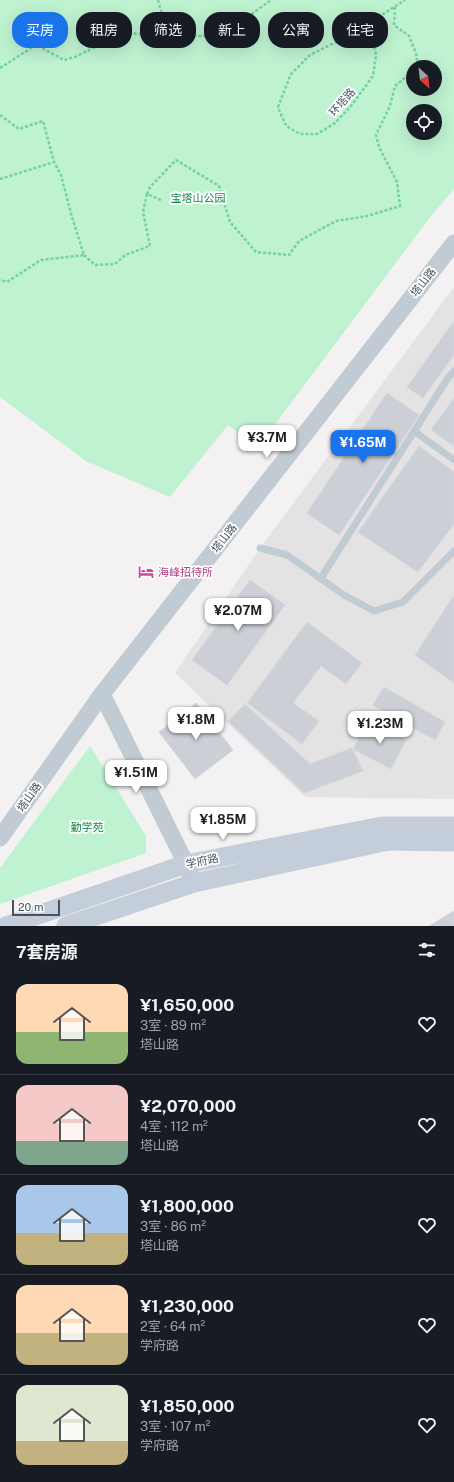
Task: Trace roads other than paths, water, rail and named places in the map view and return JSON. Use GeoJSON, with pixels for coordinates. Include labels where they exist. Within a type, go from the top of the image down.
{"type":"FeatureCollection","features":[{"type":"Feature","properties":{"kind":"main road","name":"学府路"},"geometry":{"type":"LineString","coordinates":[[6,926],[186,864],[382,826],[454,826]]}},
{"type":"Feature","properties":{"kind":"main road","name":"学府路"},"geometry":{"type":"LineString","coordinates":[[66,926],[194,883],[388,841],[454,842]]}},
{"type":"Feature","properties":{"kind":"street","name":"塔山路"},"geometry":{"type":"LineString","coordinates":[[0,838],[102,694],[454,243]]}},
{"type":"Feature","properties":{"kind":"street"},"geometry":{"type":"LineString","coordinates":[[102,694],[194,883]]}},
{"type":"Feature","properties":{"kind":"lane"},"geometry":{"type":"LineString","coordinates":[[321,578],[446,381],[454,371]]}},
{"type":"Feature","properties":{"kind":"lane"},"geometry":{"type":"LineString","coordinates":[[414,431],[454,460]]}},
{"type":"Feature","properties":{"kind":"lane"},"geometry":{"type":"LineString","coordinates":[[260,548],[287,555],[344,595],[374,611],[403,602],[454,551]]}},
{"type":"Feature","properties":{"kind":"place","name":"海峰招待所"},"geometry":{"type":"Point","coordinates":[146,572]}},
{"type":"Feature","properties":{"kind":"park label","name":"宝塔山公园"},"geometry":{"type":"Point","coordinates":[198,198]}},
{"type":"Feature","properties":{"kind":"park label","name":"勤学苑"},"geometry":{"type":"Point","coordinates":[87,827]}}]}
